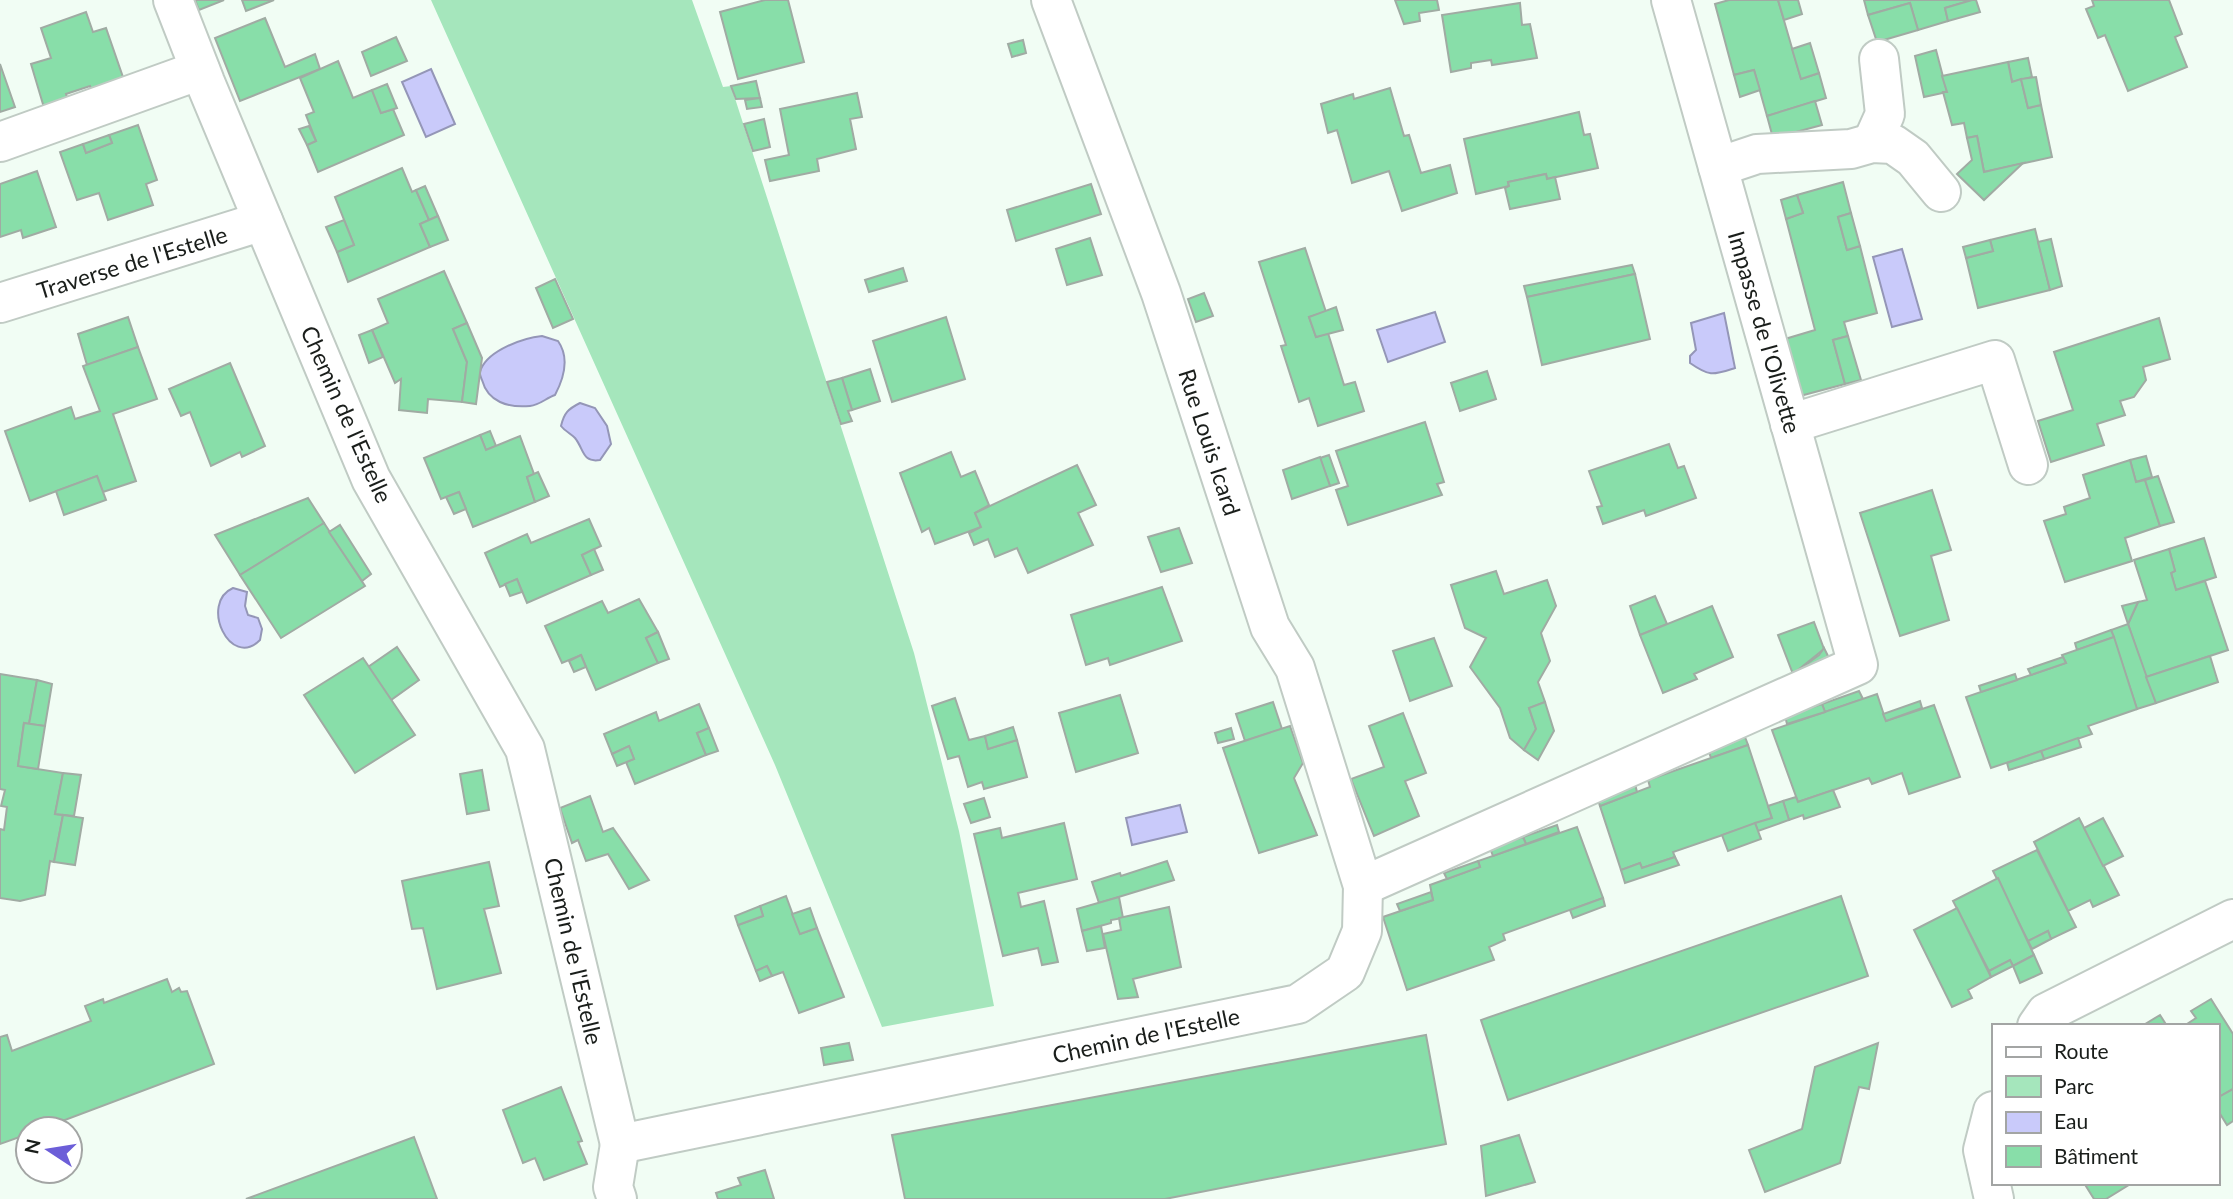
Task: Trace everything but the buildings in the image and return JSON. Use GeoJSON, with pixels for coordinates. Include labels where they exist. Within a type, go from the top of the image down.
{"type":"FeatureCollection","features":[{"type":"Feature","properties":{"kind":"street","name":"Chemin de l'Estelle"},"geometry":{"type":"LineString","coordinates":[[173,0],[371,479],[525,749],[620,1143],[1298,1004],[1345,972],[1362,931],[1363,886]]}},
{"type":"Feature","properties":{"kind":"street","name":"Rue Louis Icard"},"geometry":{"type":"LineString","coordinates":[[1051,0],[1161,293],[1270,627],[1295,668],[1363,886]]}},
{"type":"Feature","properties":{"kind":"street","name":"Impasse de l'Olivette"},"geometry":{"type":"LineString","coordinates":[[1363,886],[1858,665],[1671,0]]}},
{"type":"Feature","properties":{"kind":"street"},"geometry":{"type":"LineString","coordinates":[[1872,143],[1885,114],[1879,59]]}},
{"type":"Feature","properties":{"kind":"street"},"geometry":{"type":"LineString","coordinates":[[0,142],[200,70]]}},
{"type":"Feature","properties":{"kind":"street"},"geometry":{"type":"LineString","coordinates":[[1718,167],[1757,154],[1852,149],[1872,143],[1893,144],[1913,158],[1941,192]]}},
{"type":"Feature","properties":{"kind":"street","name":"Traverse de l'Estelle"},"geometry":{"type":"LineString","coordinates":[[0,303],[263,221]]}},
{"type":"Feature","properties":{"kind":"street"},"geometry":{"type":"LineString","coordinates":[[1790,424],[1995,360],[2028,465]]}},
{"type":"Feature","properties":{"kind":"street"},"geometry":{"type":"LineString","coordinates":[[2038,1024],[2046,1013],[2233,919]]}},
{"type":"Feature","properties":{"kind":"street"},"geometry":{"type":"LineString","coordinates":[[1992,1115],[1983,1150],[1994,1199]]}},
{"type":"Feature","properties":{"kind":"street"},"geometry":{"type":"LineString","coordinates":[[617,1199],[613,1187],[620,1143]]}},
{"type":"Feature","properties":{"kind":"green space"},"geometry":{"type":"Polygon","coordinates":[[[431,0],[692,0],[723,87],[731,86],[914,653],[959,831],[994,1006],[882,1027],[775,765],[431,0]]]}},
{"type":"Feature","properties":{"kind":"water"},"geometry":{"type":"Polygon","coordinates":[[[431,69],[455,124],[426,137],[402,82],[431,69]]]}},
{"type":"Feature","properties":{"kind":"water"},"geometry":{"type":"Polygon","coordinates":[[[1902,249],[1922,319],[1892,327],[1873,257],[1902,249]]]}},
{"type":"Feature","properties":{"kind":"water"},"geometry":{"type":"Polygon","coordinates":[[[1435,312],[1445,342],[1388,362],[1377,330],[1435,312]]]}},
{"type":"Feature","properties":{"kind":"water"},"geometry":{"type":"Polygon","coordinates":[[[1724,313],[1735,368],[1707,373],[1690,363],[1690,356],[1696,350],[1691,323],[1724,313]]]}},
{"type":"Feature","properties":{"kind":"water"},"geometry":{"type":"Polygon","coordinates":[[[542,336],[558,341],[564,354],[563,375],[555,395],[530,406],[514,406],[500,402],[489,394],[480,376],[485,362],[507,346],[542,336]]]}},
{"type":"Feature","properties":{"kind":"water"},"geometry":{"type":"Polygon","coordinates":[[[580,403],[595,408],[607,426],[611,444],[600,460],[587,457],[575,438],[561,426],[567,412],[580,403]]]}},
{"type":"Feature","properties":{"kind":"water"},"geometry":{"type":"Polygon","coordinates":[[[233,588],[247,592],[245,606],[248,615],[258,618],[262,629],[260,640],[249,647],[238,647],[229,641],[222,631],[219,607],[223,596],[233,588]]]}},
{"type":"Feature","properties":{"kind":"water"},"geometry":{"type":"Polygon","coordinates":[[[1180,805],[1187,832],[1132,845],[1126,818],[1180,805]]]}}]}
